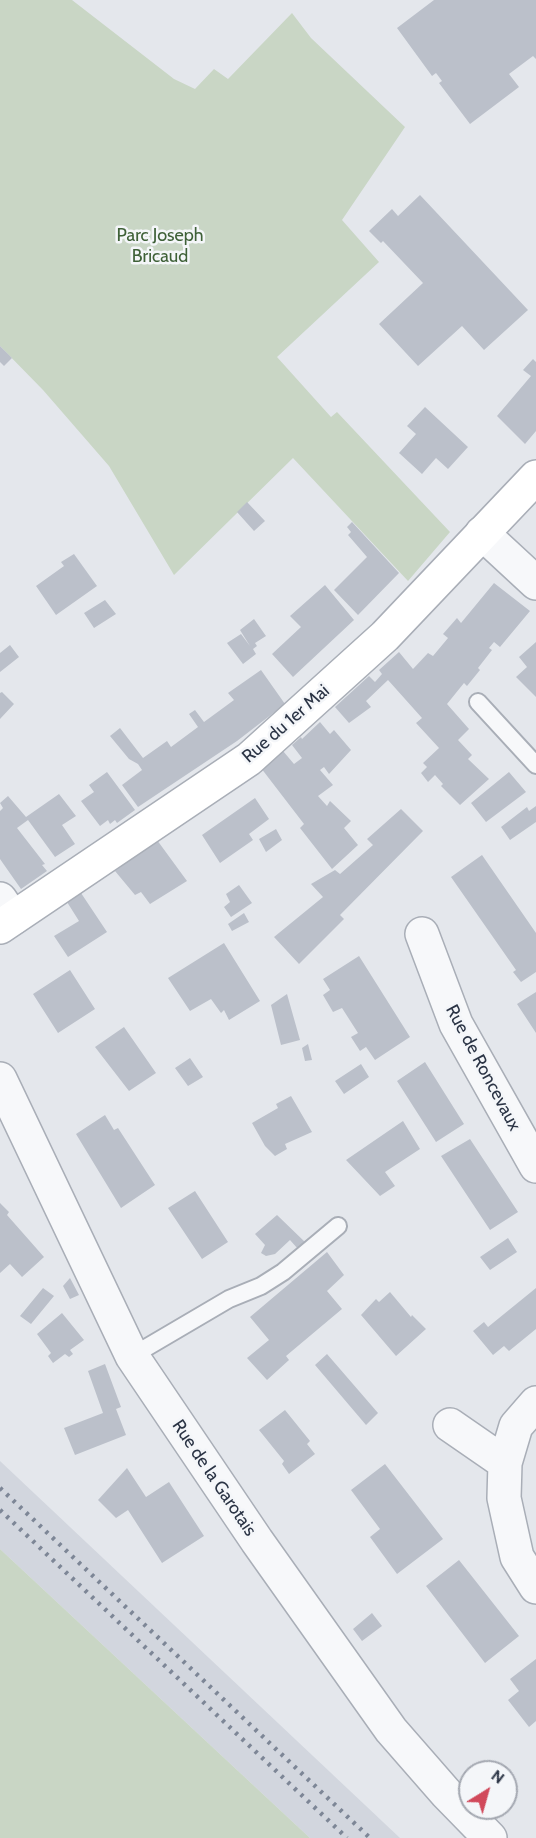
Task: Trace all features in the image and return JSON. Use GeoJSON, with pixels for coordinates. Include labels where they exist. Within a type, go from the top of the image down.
{"type":"FeatureCollection","features":[{"type":"Feature","properties":{"kind":"street","name":"Rue du 1er Mai"},"geometry":{"type":"LineString","coordinates":[[4,915],[249,759],[385,636],[536,477]]}},
{"type":"Feature","properties":{"kind":"street"},"geometry":{"type":"LineString","coordinates":[[482,533],[536,583]]}},
{"type":"Feature","properties":{"kind":"street","name":"Rue de Roncevaux"},"geometry":{"type":"LineString","coordinates":[[422,934],[456,1024],[536,1166]]}},
{"type":"Feature","properties":{"kind":"street","name":"Rue de la Garotais"},"geometry":{"type":"LineString","coordinates":[[0,1078],[132,1356],[257,1541],[391,1730],[446,1794],[490,1838]]}},
{"type":"Feature","properties":{"kind":"street"},"geometry":{"type":"LineString","coordinates":[[536,1403],[516,1426],[505,1463],[504,1498],[516,1557],[536,1587]]}},
{"type":"Feature","properties":{"kind":"street"},"geometry":{"type":"LineString","coordinates":[[450,1425],[505,1463]]}},
{"type":"Feature","properties":{"kind":"lane"},"geometry":{"type":"LineString","coordinates":[[478,702],[536,765]]}},
{"type":"Feature","properties":{"kind":"lane"},"geometry":{"type":"LineString","coordinates":[[132,1356],[229,1299],[261,1286],[283,1272],[338,1226]]}},
{"type":"Feature","properties":{"kind":"shaded area"},"geometry":{"type":"Polygon","coordinates":[[[0,1461],[400,1838],[310,1838],[0,1549],[0,1461]]]}},
{"type":"Feature","properties":{"kind":"green space","name":"Parc Joseph Bricaud"},"geometry":{"type":"Polygon","coordinates":[[[0,0],[72,0],[174,79],[195,89],[214,69],[228,79],[292,13],[311,38],[405,127],[342,220],[379,262],[277,357],[331,417],[337,412],[450,532],[408,581],[293,458],[174,575],[109,466],[43,390],[0,346],[0,0]]]}},
{"type":"Feature","properties":{"kind":"green space"},"geometry":{"type":"Polygon","coordinates":[[[0,1549],[310,1838],[0,1838],[0,1549]]]}},
{"type":"Feature","properties":{"kind":"building"},"geometry":{"type":"Polygon","coordinates":[[[434,0],[536,0],[536,59],[533,56],[509,74],[519,87],[470,124],[439,83],[442,81],[436,73],[432,76],[397,28],[434,0]]]}},
{"type":"Feature","properties":{"kind":"building"},"geometry":{"type":"Polygon","coordinates":[[[420,195],[528,310],[484,350],[462,326],[418,366],[379,324],[423,283],[383,241],[381,243],[369,231],[392,209],[398,216],[420,195]]]}},
{"type":"Feature","properties":{"kind":"building"},"geometry":{"type":"Polygon","coordinates":[[[0,346],[12,358],[4,366],[0,362],[0,346]]]}},
{"type":"Feature","properties":{"kind":"building"},"geometry":{"type":"Polygon","coordinates":[[[533,359],[536,362],[536,431],[525,444],[497,416],[531,376],[523,370],[533,359]]]}},
{"type":"Feature","properties":{"kind":"building"},"geometry":{"type":"Polygon","coordinates":[[[425,407],[468,447],[448,469],[436,458],[422,474],[399,453],[416,434],[407,426],[425,407]]]}},
{"type":"Feature","properties":{"kind":"building"},"geometry":{"type":"Polygon","coordinates":[[[247,502],[265,521],[254,531],[237,512],[247,502]]]}},
{"type":"Feature","properties":{"kind":"building"},"geometry":{"type":"Polygon","coordinates":[[[352,522],[399,573],[358,615],[334,590],[367,557],[348,535],[351,532],[347,527],[352,522]]]}},
{"type":"Feature","properties":{"kind":"building"},"geometry":{"type":"Polygon","coordinates":[[[74,554],[97,586],[56,615],[36,586],[64,566],[61,562],[74,554]]]}},
{"type":"Feature","properties":{"kind":"building"},"geometry":{"type":"Polygon","coordinates":[[[494,583],[530,611],[500,647],[494,642],[489,648],[492,650],[478,668],[480,670],[467,686],[464,683],[447,704],[469,729],[458,740],[472,755],[468,759],[489,779],[460,805],[441,786],[443,784],[435,775],[428,782],[421,773],[427,767],[423,763],[439,748],[416,723],[422,718],[388,680],[366,701],[371,707],[349,723],[335,707],[369,676],[375,682],[382,674],[379,670],[399,652],[413,669],[428,653],[433,656],[448,638],[443,634],[457,618],[461,623],[494,583]]]}},
{"type":"Feature","properties":{"kind":"building"},"geometry":{"type":"Polygon","coordinates":[[[325,585],[354,620],[293,677],[272,654],[301,627],[290,616],[325,585]]]}},
{"type":"Feature","properties":{"kind":"building"},"geometry":{"type":"Polygon","coordinates":[[[105,600],[116,614],[94,628],[84,613],[105,600]]]}},
{"type":"Feature","properties":{"kind":"building"},"geometry":{"type":"Polygon","coordinates":[[[254,619],[266,636],[255,643],[257,646],[253,649],[256,654],[243,664],[227,643],[241,634],[250,646],[240,630],[254,619]]]}},
{"type":"Feature","properties":{"kind":"building"},"geometry":{"type":"Polygon","coordinates":[[[536,642],[536,697],[516,677],[527,667],[519,657],[536,642]]]}},
{"type":"Feature","properties":{"kind":"building"},"geometry":{"type":"Polygon","coordinates":[[[10,645],[19,657],[0,672],[0,653],[10,645]]]}},
{"type":"Feature","properties":{"kind":"building"},"geometry":{"type":"Polygon","coordinates":[[[261,670],[285,704],[237,741],[138,807],[122,785],[142,770],[138,764],[129,759],[110,736],[120,728],[143,758],[167,741],[171,747],[198,727],[189,714],[195,710],[204,722],[234,700],[228,693],[261,670]]]}},
{"type":"Feature","properties":{"kind":"building"},"geometry":{"type":"Polygon","coordinates":[[[2,692],[14,704],[0,719],[0,693],[2,692]]]}},
{"type":"Feature","properties":{"kind":"building"},"geometry":{"type":"Polygon","coordinates":[[[320,722],[330,734],[334,730],[351,750],[329,774],[324,767],[320,770],[333,785],[318,796],[327,806],[330,801],[351,821],[344,828],[358,845],[332,869],[300,828],[304,824],[261,768],[283,751],[294,764],[302,758],[292,745],[320,722]]]}},
{"type":"Feature","properties":{"kind":"building"},"geometry":{"type":"Polygon","coordinates":[[[107,772],[135,810],[117,823],[115,820],[110,824],[108,820],[100,826],[81,801],[94,792],[89,785],[107,772]]]}},
{"type":"Feature","properties":{"kind":"building"},"geometry":{"type":"Polygon","coordinates":[[[509,772],[526,792],[486,822],[471,803],[509,772]]]}},
{"type":"Feature","properties":{"kind":"building"},"geometry":{"type":"Polygon","coordinates":[[[59,794],[76,816],[62,825],[75,844],[55,857],[28,820],[17,828],[45,864],[42,865],[47,871],[21,889],[0,859],[0,811],[3,808],[0,803],[8,796],[26,817],[59,794]]]}},
{"type":"Feature","properties":{"kind":"building"},"geometry":{"type":"Polygon","coordinates":[[[255,798],[269,819],[249,834],[253,840],[220,863],[202,835],[255,798]]]}},
{"type":"Feature","properties":{"kind":"building"},"geometry":{"type":"Polygon","coordinates":[[[536,806],[536,822],[510,840],[501,827],[527,807],[529,811],[536,806]]]}},
{"type":"Feature","properties":{"kind":"building"},"geometry":{"type":"Polygon","coordinates":[[[401,809],[423,831],[340,915],[344,919],[299,964],[274,937],[323,897],[311,884],[335,870],[340,874],[373,845],[367,839],[401,809]]]}},
{"type":"Feature","properties":{"kind":"building"},"geometry":{"type":"Polygon","coordinates":[[[276,829],[282,840],[266,852],[259,839],[276,829]]]}},
{"type":"Feature","properties":{"kind":"building"},"geometry":{"type":"Polygon","coordinates":[[[157,840],[187,881],[150,904],[141,892],[135,895],[115,871],[157,840]]]}},
{"type":"Feature","properties":{"kind":"building"},"geometry":{"type":"Polygon","coordinates":[[[482,855],[536,933],[536,972],[521,982],[513,972],[516,970],[451,877],[482,855]]]}},
{"type":"Feature","properties":{"kind":"building"},"geometry":{"type":"Polygon","coordinates":[[[239,885],[252,903],[231,917],[224,907],[230,902],[226,894],[239,885]]]}},
{"type":"Feature","properties":{"kind":"building"},"geometry":{"type":"Polygon","coordinates":[[[81,893],[107,932],[68,957],[54,936],[79,921],[67,902],[81,893]]]}},
{"type":"Feature","properties":{"kind":"building"},"geometry":{"type":"Polygon","coordinates":[[[244,913],[249,922],[232,931],[228,924],[244,913]]]}},
{"type":"Feature","properties":{"kind":"building"},"geometry":{"type":"Polygon","coordinates":[[[224,943],[260,1001],[229,1020],[224,1010],[221,1013],[211,999],[190,1011],[168,978],[224,943]]]}},
{"type":"Feature","properties":{"kind":"building"},"geometry":{"type":"Polygon","coordinates":[[[359,956],[410,1037],[375,1060],[366,1047],[360,1051],[351,1037],[358,1033],[342,1008],[333,1012],[323,995],[330,990],[323,979],[359,956]]]}},
{"type":"Feature","properties":{"kind":"building"},"geometry":{"type":"Polygon","coordinates":[[[70,970],[95,1009],[58,1033],[33,994],[70,970]]]}},
{"type":"Feature","properties":{"kind":"building"},"geometry":{"type":"Polygon","coordinates":[[[536,992],[536,1033],[517,1004],[536,992]]]}},
{"type":"Feature","properties":{"kind":"building"},"geometry":{"type":"Polygon","coordinates":[[[287,994],[300,1040],[281,1045],[271,1005],[287,994]]]}},
{"type":"Feature","properties":{"kind":"building"},"geometry":{"type":"Polygon","coordinates":[[[124,1027],[156,1073],[129,1091],[95,1047],[124,1027]]]}},
{"type":"Feature","properties":{"kind":"building"},"geometry":{"type":"Polygon","coordinates":[[[308,1044],[312,1060],[305,1061],[302,1048],[308,1044]]]}},
{"type":"Feature","properties":{"kind":"building"},"geometry":{"type":"Polygon","coordinates":[[[190,1058],[203,1077],[188,1086],[175,1068],[190,1058]]]}},
{"type":"Feature","properties":{"kind":"building"},"geometry":{"type":"Polygon","coordinates":[[[425,1062],[464,1124],[436,1142],[397,1081],[425,1062]]]}},
{"type":"Feature","properties":{"kind":"building"},"geometry":{"type":"Polygon","coordinates":[[[361,1064],[369,1077],[344,1094],[335,1081],[361,1064]]]}},
{"type":"Feature","properties":{"kind":"building"},"geometry":{"type":"Polygon","coordinates":[[[291,1096],[312,1132],[285,1144],[287,1149],[275,1156],[265,1146],[252,1123],[278,1108],[276,1104],[291,1096]]]}},
{"type":"Feature","properties":{"kind":"building"},"geometry":{"type":"Polygon","coordinates":[[[105,1115],[114,1130],[118,1128],[155,1185],[121,1208],[76,1134],[105,1115]]]}},
{"type":"Feature","properties":{"kind":"building"},"geometry":{"type":"Polygon","coordinates":[[[403,1121],[420,1149],[385,1172],[395,1186],[380,1196],[346,1160],[403,1121]]]}},
{"type":"Feature","properties":{"kind":"building"},"geometry":{"type":"Polygon","coordinates":[[[470,1139],[518,1212],[490,1230],[441,1156],[470,1139]]]}},
{"type":"Feature","properties":{"kind":"building"},"geometry":{"type":"Polygon","coordinates":[[[195,1191],[228,1242],[202,1259],[168,1208],[195,1191]]]}},
{"type":"Feature","properties":{"kind":"building"},"geometry":{"type":"Polygon","coordinates":[[[0,1203],[9,1212],[7,1215],[44,1257],[22,1277],[10,1264],[0,1273],[0,1203]]]}},
{"type":"Feature","properties":{"kind":"building"},"geometry":{"type":"Polygon","coordinates":[[[277,1215],[306,1243],[298,1249],[290,1240],[275,1254],[266,1256],[261,1253],[265,1245],[255,1234],[277,1215]]]}},
{"type":"Feature","properties":{"kind":"building"},"geometry":{"type":"Polygon","coordinates":[[[508,1238],[517,1252],[490,1270],[480,1257],[508,1238]]]}},
{"type":"Feature","properties":{"kind":"building"},"geometry":{"type":"Polygon","coordinates":[[[327,1252],[344,1275],[327,1291],[342,1309],[286,1356],[289,1360],[267,1380],[247,1358],[269,1340],[250,1317],[327,1252]]]}},
{"type":"Feature","properties":{"kind":"building"},"geometry":{"type":"Polygon","coordinates":[[[70,1278],[79,1295],[70,1299],[63,1286],[70,1278]]]}},
{"type":"Feature","properties":{"kind":"building"},"geometry":{"type":"Polygon","coordinates":[[[43,1288],[54,1296],[31,1324],[20,1316],[43,1288]]]}},
{"type":"Feature","properties":{"kind":"building"},"geometry":{"type":"Polygon","coordinates":[[[536,1288],[536,1329],[509,1351],[504,1346],[493,1355],[473,1331],[484,1322],[488,1327],[536,1288]]]}},
{"type":"Feature","properties":{"kind":"building"},"geometry":{"type":"Polygon","coordinates":[[[390,1292],[411,1317],[412,1315],[426,1329],[396,1356],[361,1315],[376,1299],[379,1302],[390,1292]]]}},
{"type":"Feature","properties":{"kind":"building"},"geometry":{"type":"Polygon","coordinates":[[[62,1313],[84,1340],[70,1350],[73,1354],[69,1357],[65,1354],[53,1363],[48,1356],[51,1353],[37,1334],[62,1313]]]}},
{"type":"Feature","properties":{"kind":"building"},"geometry":{"type":"Polygon","coordinates":[[[327,1354],[378,1413],[366,1425],[315,1365],[327,1354]]]}},
{"type":"Feature","properties":{"kind":"building"},"geometry":{"type":"Polygon","coordinates":[[[105,1364],[121,1407],[116,1409],[126,1435],[75,1455],[64,1428],[103,1413],[88,1371],[105,1364]]]}},
{"type":"Feature","properties":{"kind":"building"},"geometry":{"type":"Polygon","coordinates":[[[285,1410],[310,1441],[307,1444],[315,1454],[289,1474],[282,1464],[284,1461],[259,1430],[285,1410]]]}},
{"type":"Feature","properties":{"kind":"building"},"geometry":{"type":"Polygon","coordinates":[[[385,1464],[443,1539],[397,1574],[370,1537],[380,1529],[351,1490],[385,1464]]]}},
{"type":"Feature","properties":{"kind":"building"},"geometry":{"type":"Polygon","coordinates":[[[127,1468],[146,1497],[169,1482],[204,1536],[162,1563],[128,1510],[116,1518],[98,1500],[127,1468]]]}},
{"type":"Feature","properties":{"kind":"building"},"geometry":{"type":"Polygon","coordinates":[[[459,1560],[519,1636],[485,1663],[426,1586],[459,1560]]]}},
{"type":"Feature","properties":{"kind":"building"},"geometry":{"type":"Polygon","coordinates":[[[372,1613],[382,1626],[362,1641],[353,1629],[372,1613]]]}},
{"type":"Feature","properties":{"kind":"building"},"geometry":{"type":"Polygon","coordinates":[[[536,1659],[536,1721],[529,1727],[508,1700],[519,1691],[510,1679],[536,1659]]]}},
{"type":"Feature","properties":{"kind":"railway"},"geometry":{"type":"LineString","coordinates":[[0,1488],[370,1838]]}},
{"type":"Feature","properties":{"kind":"railway"},"geometry":{"type":"LineString","coordinates":[[0,1510],[347,1838]]}}]}
